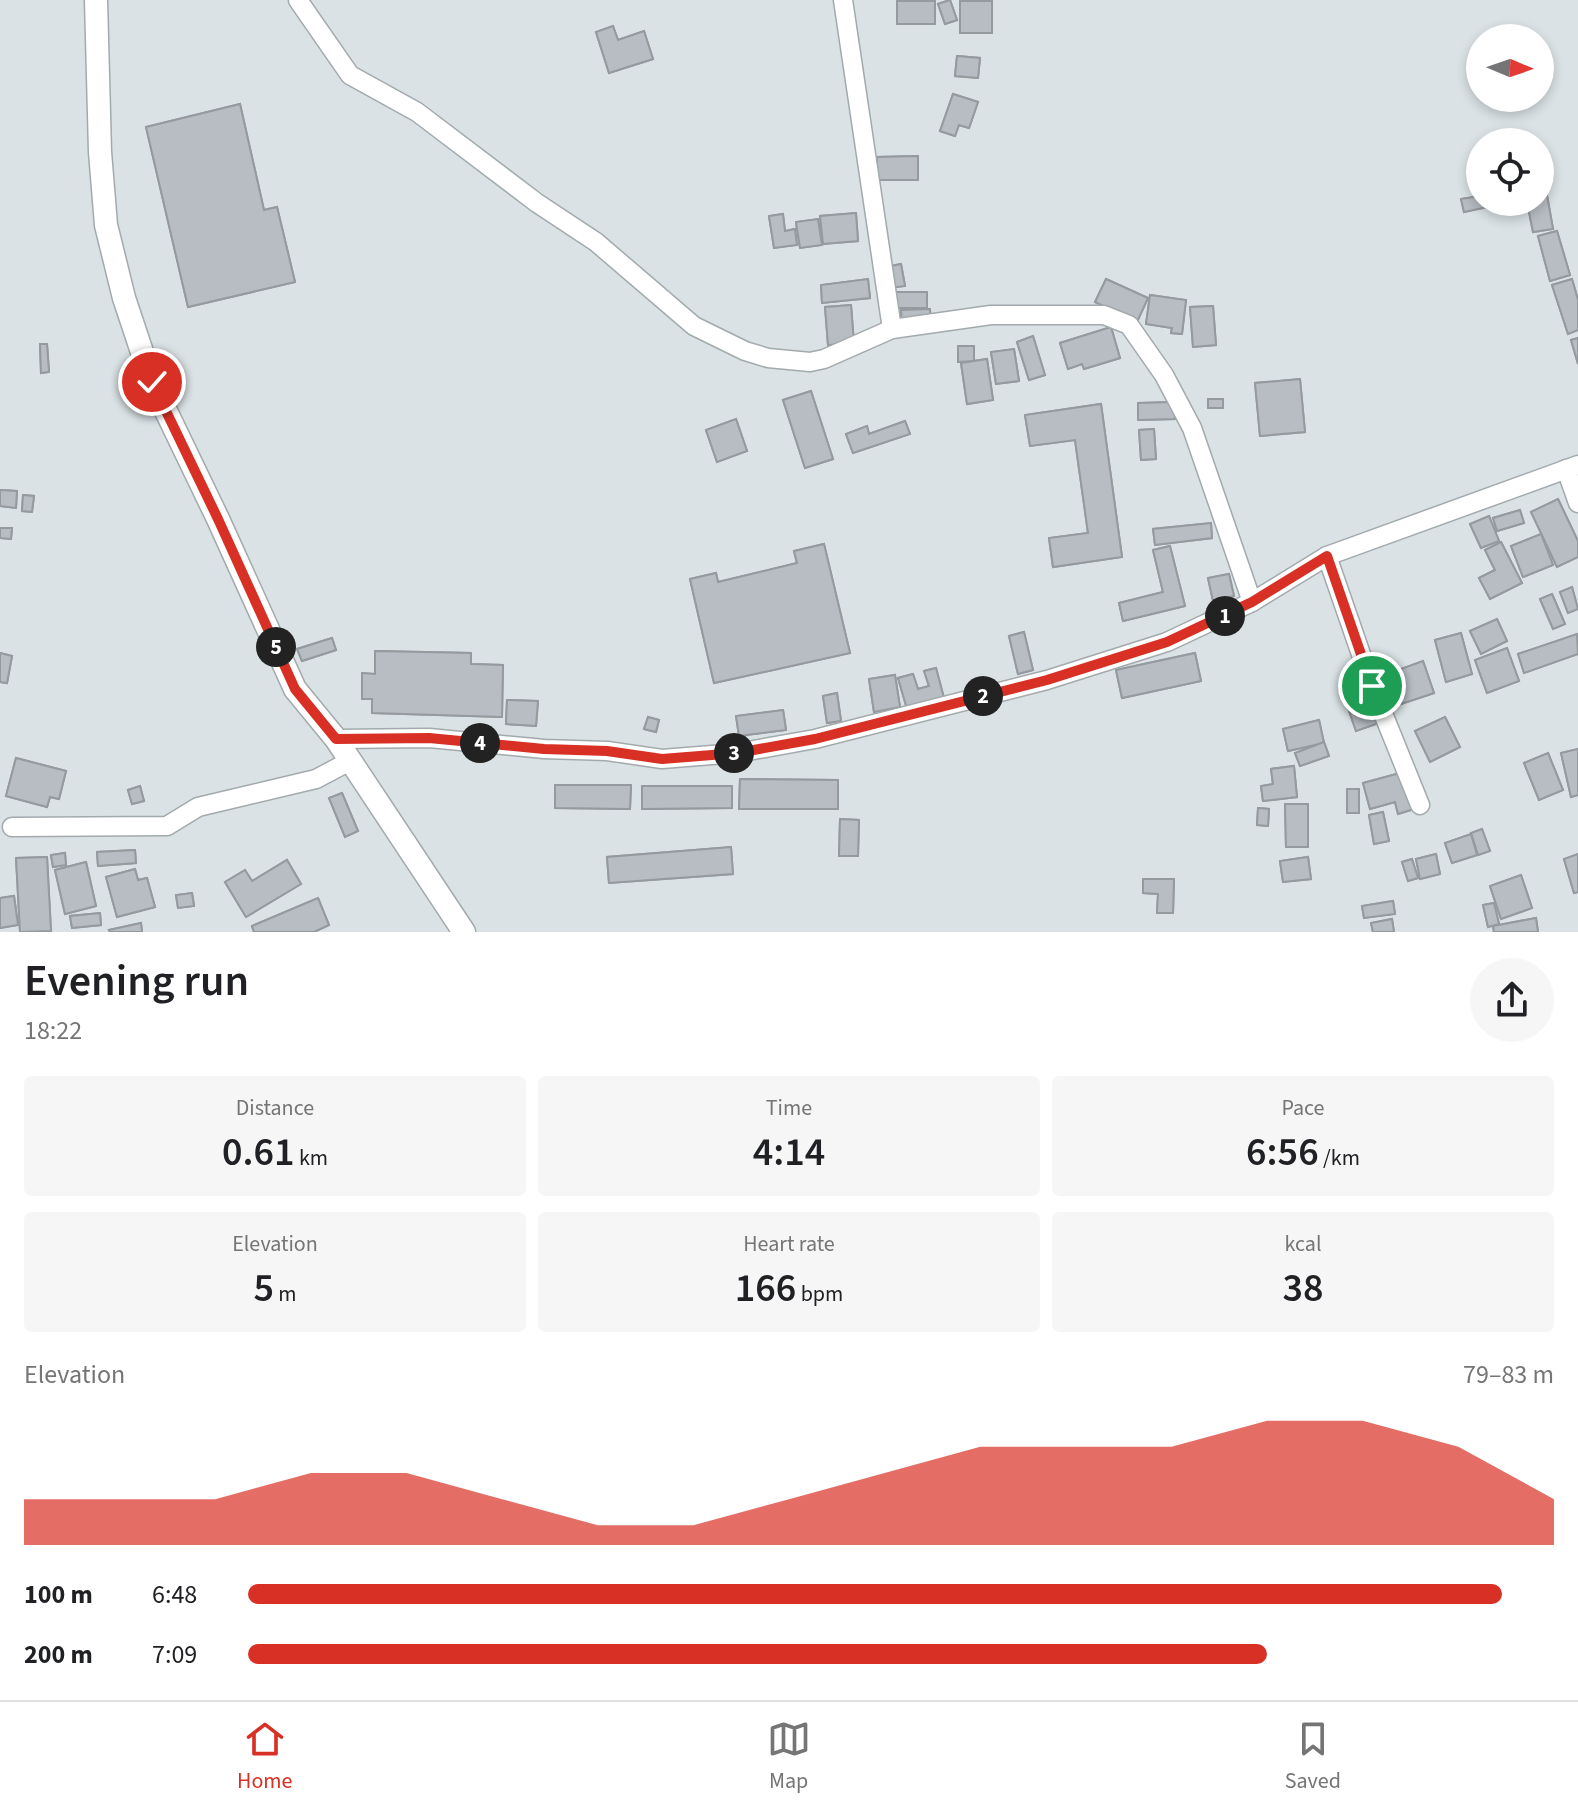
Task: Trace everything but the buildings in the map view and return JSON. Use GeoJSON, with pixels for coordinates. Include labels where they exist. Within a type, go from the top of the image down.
{"type":"FeatureCollection","features":[{"type":"Feature","properties":{"kind":"street"},"geometry":{"type":"LineString","coordinates":[[96,0],[100,152],[106,225],[124,298],[152,382],[295,689],[336,739],[464,932]]}},
{"type":"Feature","properties":{"kind":"street"},"geometry":{"type":"LineString","coordinates":[[298,0],[350,75],[417,112],[537,203],[596,242],[694,326],[719,340],[768,358],[810,362],[824,359],[892,329],[991,315],[1104,315],[1129,325],[1164,375],[1192,428],[1252,602]]}},
{"type":"Feature","properties":{"kind":"street"},"geometry":{"type":"LineString","coordinates":[[843,0],[892,329]]}},
{"type":"Feature","properties":{"kind":"street"},"geometry":{"type":"LineString","coordinates":[[336,739],[429,738],[544,749],[607,751],[662,759],[737,753],[815,739],[1047,680],[1167,642],[1252,602],[1327,556],[1572,467],[1578,503]]}},
{"type":"Feature","properties":{"kind":"street"},"geometry":{"type":"LineString","coordinates":[[1327,556],[1372,686],[1420,805]]}},
{"type":"Feature","properties":{"kind":"street"},"geometry":{"type":"LineString","coordinates":[[12,827],[167,826],[198,807],[316,779],[350,761]]}},
{"type":"Feature","properties":{"kind":"route"},"geometry":{"type":"LineString","coordinates":[[152,382],[295,689],[336,739],[429,738],[687,759],[815,739],[1047,680],[1167,642],[1252,602],[1327,556],[1372,686]]}}]}
